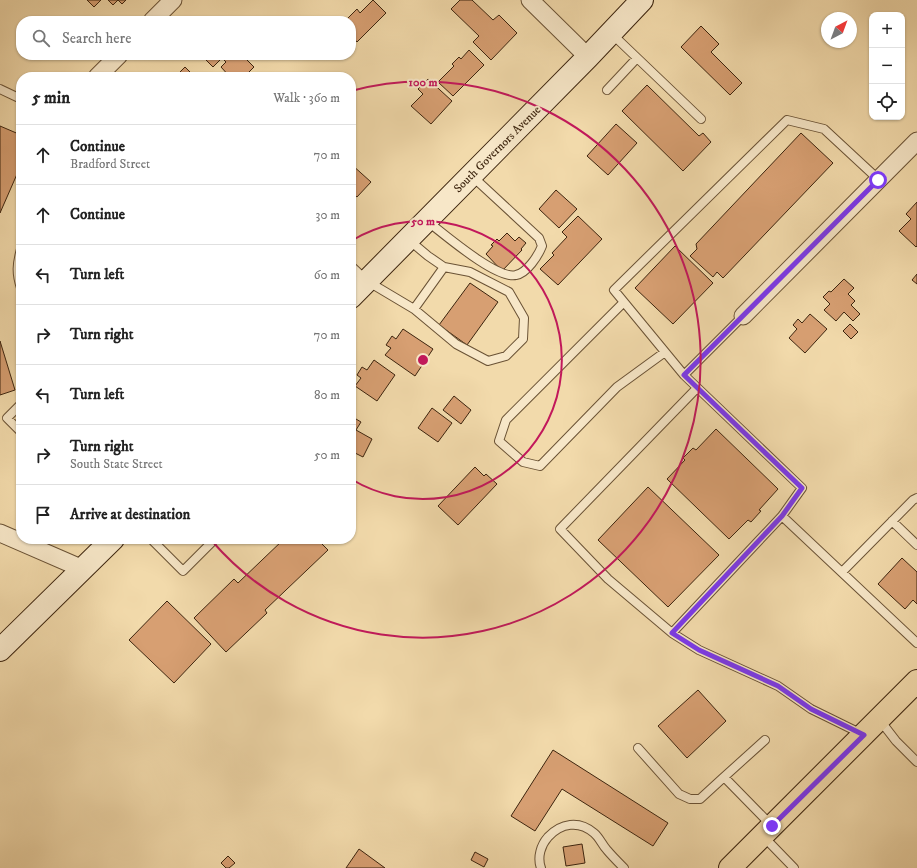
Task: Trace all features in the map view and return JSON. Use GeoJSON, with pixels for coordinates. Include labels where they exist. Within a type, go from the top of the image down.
{"type":"FeatureCollection","features":[{"type":"Feature","properties":{"kind":"main road","name":"South Governors Avenue"},"geometry":{"type":"LineString","coordinates":[[356,292],[588,57],[642,0]]}},
{"type":"Feature","properties":{"kind":"main road"},"geometry":{"type":"LineString","coordinates":[[0,650],[108,544]]}},
{"type":"Feature","properties":{"kind":"main road"},"geometry":{"type":"LineString","coordinates":[[730,868],[917,681]]}},
{"type":"Feature","properties":{"kind":"street"},"geometry":{"type":"LineString","coordinates":[[157,16],[173,0]]}},
{"type":"Feature","properties":{"kind":"street"},"geometry":{"type":"LineString","coordinates":[[530,0],[588,57]]}},
{"type":"Feature","properties":{"kind":"street"},"geometry":{"type":"LineString","coordinates":[[102,72],[114,60]]}},
{"type":"Feature","properties":{"kind":"street"},"geometry":{"type":"LineString","coordinates":[[743,316],[917,141]]}},
{"type":"Feature","properties":{"kind":"street"},"geometry":{"type":"LineString","coordinates":[[0,533],[16,540]]}},
{"type":"Feature","properties":{"kind":"street"},"geometry":{"type":"LineString","coordinates":[[25,544],[83,569]]}},
{"type":"Feature","properties":{"kind":"lane"},"geometry":{"type":"LineString","coordinates":[[611,33],[701,119]]}},
{"type":"Feature","properties":{"kind":"lane"},"geometry":{"type":"LineString","coordinates":[[607,90],[637,58]]}},
{"type":"Feature","properties":{"kind":"lane"},"geometry":{"type":"LineString","coordinates":[[0,89],[16,97]]}},
{"type":"Feature","properties":{"kind":"lane"},"geometry":{"type":"LineString","coordinates":[[672,633],[782,516],[802,488],[684,375],[614,290],[788,120],[824,129],[878,180]]}},
{"type":"Feature","properties":{"kind":"lane"},"geometry":{"type":"LineString","coordinates":[[426,220],[479,260],[497,271],[507,276],[517,276],[524,271],[539,254],[542,246],[539,238],[471,175]]}},
{"type":"Feature","properties":{"kind":"lane"},"geometry":{"type":"LineString","coordinates":[[356,271],[367,281],[414,309],[456,344],[488,361],[506,356],[523,339],[524,318],[509,292],[470,272],[444,267],[408,239]]}},
{"type":"Feature","properties":{"kind":"lane"},"geometry":{"type":"LineString","coordinates":[[414,309],[444,267]]}},
{"type":"Feature","properties":{"kind":"lane"},"geometry":{"type":"LineString","coordinates":[[624,302],[506,420],[499,441],[523,462],[540,466],[617,387],[664,352]]}},
{"type":"Feature","properties":{"kind":"lane"},"geometry":{"type":"LineString","coordinates":[[684,375],[743,316]]}},
{"type":"Feature","properties":{"kind":"lane"},"geometry":{"type":"LineString","coordinates":[[698,388],[560,529],[608,579],[672,633],[699,650],[778,686],[811,709],[864,735]]}},
{"type":"Feature","properties":{"kind":"lane"},"geometry":{"type":"LineString","coordinates":[[16,409],[7,418],[16,427]]}},
{"type":"Feature","properties":{"kind":"lane"},"geometry":{"type":"LineString","coordinates":[[842,572],[913,500],[917,498]]}},
{"type":"Feature","properties":{"kind":"lane"},"geometry":{"type":"LineString","coordinates":[[782,516],[917,643]]}},
{"type":"Feature","properties":{"kind":"lane"},"geometry":{"type":"LineString","coordinates":[[892,521],[917,545]]}},
{"type":"Feature","properties":{"kind":"lane"},"geometry":{"type":"LineString","coordinates":[[156,544],[183,571],[210,544]]}},
{"type":"Feature","properties":{"kind":"lane"},"geometry":{"type":"LineString","coordinates":[[879,719],[896,741],[916,758]]}},
{"type":"Feature","properties":{"kind":"lane"},"geometry":{"type":"LineString","coordinates":[[638,748],[679,794],[690,799],[700,799],[765,740]]}},
{"type":"Feature","properties":{"kind":"lane"},"geometry":{"type":"LineString","coordinates":[[724,777],[768,831],[794,868]]}},
{"type":"Feature","properties":{"kind":"lane"},"geometry":{"type":"LineString","coordinates":[[541,868],[539,862],[540,851],[547,838],[556,829],[567,824],[584,826],[594,833],[601,840],[606,849],[624,868]]}},
{"type":"Feature","properties":{"kind":"building"},"geometry":{"type":"Polygon","coordinates":[[[87,0],[101,0],[94,7],[87,0]]]}},
{"type":"Feature","properties":{"kind":"building"},"geometry":{"type":"Polygon","coordinates":[[[108,0],[118,0],[113,5],[108,0]]]}},
{"type":"Feature","properties":{"kind":"building"},"geometry":{"type":"Polygon","coordinates":[[[118,0],[126,0],[122,4],[118,0]]]}},
{"type":"Feature","properties":{"kind":"building"},"geometry":{"type":"Polygon","coordinates":[[[373,0],[386,13],[357,42],[356,16],[350,16],[357,9],[360,13],[373,0]]]}},
{"type":"Feature","properties":{"kind":"building"},"geometry":{"type":"Polygon","coordinates":[[[460,0],[472,0],[493,20],[499,15],[517,33],[491,60],[473,42],[479,36],[451,9],[460,0]]]}},
{"type":"Feature","properties":{"kind":"building"},"geometry":{"type":"Polygon","coordinates":[[[701,26],[719,44],[711,52],[742,83],[730,95],[681,47],[701,26]]]}},
{"type":"Feature","properties":{"kind":"building"},"geometry":{"type":"Polygon","coordinates":[[[469,50],[484,65],[453,96],[438,82],[454,66],[452,64],[459,57],[461,59],[469,50]]]}},
{"type":"Feature","properties":{"kind":"building"},"geometry":{"type":"Polygon","coordinates":[[[206,60],[220,60],[213,67],[206,60]]]}},
{"type":"Feature","properties":{"kind":"building"},"geometry":{"type":"Polygon","coordinates":[[[224,60],[247,60],[254,67],[249,72],[226,72],[221,67],[226,62],[224,60]]]}},
{"type":"Feature","properties":{"kind":"building"},"geometry":{"type":"Polygon","coordinates":[[[185,67],[190,72],[180,72],[185,67]]]}},
{"type":"Feature","properties":{"kind":"building"},"geometry":{"type":"Polygon","coordinates":[[[428,79],[452,101],[431,124],[411,106],[423,94],[418,89],[428,79]]]}},
{"type":"Feature","properties":{"kind":"building"},"geometry":{"type":"Polygon","coordinates":[[[647,85],[699,136],[703,133],[711,142],[683,171],[622,111],[647,85]]]}},
{"type":"Feature","properties":{"kind":"building"},"geometry":{"type":"Polygon","coordinates":[[[616,124],[637,143],[608,175],[587,156],[616,124]]]}},
{"type":"Feature","properties":{"kind":"building"},"geometry":{"type":"Polygon","coordinates":[[[0,126],[16,133],[16,176],[0,213],[0,126]]]}},
{"type":"Feature","properties":{"kind":"building"},"geometry":{"type":"Polygon","coordinates":[[[801,133],[833,163],[723,278],[717,272],[713,277],[690,256],[697,249],[696,244],[801,133]]]}},
{"type":"Feature","properties":{"kind":"building"},"geometry":{"type":"Polygon","coordinates":[[[356,168],[371,182],[357,197],[356,196],[356,168]]]}},
{"type":"Feature","properties":{"kind":"building"},"geometry":{"type":"Polygon","coordinates":[[[556,190],[577,209],[559,228],[539,209],[556,190]]]}},
{"type":"Feature","properties":{"kind":"building"},"geometry":{"type":"Polygon","coordinates":[[[917,202],[916,247],[899,231],[911,219],[906,214],[917,202]]]}},
{"type":"Feature","properties":{"kind":"building"},"geometry":{"type":"Polygon","coordinates":[[[578,216],[602,239],[558,285],[540,269],[554,255],[552,253],[567,237],[562,232],[578,216]]]}},
{"type":"Feature","properties":{"kind":"building"},"geometry":{"type":"Polygon","coordinates":[[[507,233],[515,241],[519,237],[526,243],[521,249],[522,250],[502,271],[486,254],[493,246],[491,245],[497,239],[499,241],[507,233]]]}},
{"type":"Feature","properties":{"kind":"building"},"geometry":{"type":"Polygon","coordinates":[[[675,246],[713,283],[673,324],[635,288],[675,246]]]}},
{"type":"Feature","properties":{"kind":"building"},"geometry":{"type":"Polygon","coordinates":[[[917,274],[917,284],[912,280],[917,274]]]}},
{"type":"Feature","properties":{"kind":"building"},"geometry":{"type":"Polygon","coordinates":[[[844,279],[854,288],[848,294],[855,301],[851,305],[860,314],[853,321],[844,312],[836,321],[824,310],[830,304],[823,297],[829,291],[831,292],[844,279]]]}},
{"type":"Feature","properties":{"kind":"building"},"geometry":{"type":"Polygon","coordinates":[[[470,283],[498,302],[467,345],[439,325],[470,283]]]}},
{"type":"Feature","properties":{"kind":"building"},"geometry":{"type":"Polygon","coordinates":[[[810,314],[827,329],[805,353],[789,338],[797,329],[793,325],[798,319],[802,323],[810,314]]]}},
{"type":"Feature","properties":{"kind":"building"},"geometry":{"type":"Polygon","coordinates":[[[850,324],[858,332],[851,339],[843,331],[850,324]]]}},
{"type":"Feature","properties":{"kind":"building"},"geometry":{"type":"Polygon","coordinates":[[[403,329],[433,349],[415,376],[385,355],[391,348],[386,345],[392,336],[396,339],[403,329]]]}},
{"type":"Feature","properties":{"kind":"building"},"geometry":{"type":"Polygon","coordinates":[[[0,341],[15,390],[0,395],[0,341]]]}},
{"type":"Feature","properties":{"kind":"building"},"geometry":{"type":"Polygon","coordinates":[[[374,360],[395,375],[377,401],[356,387],[361,378],[357,375],[362,367],[367,370],[374,360]]]}},
{"type":"Feature","properties":{"kind":"building"},"geometry":{"type":"Polygon","coordinates":[[[454,396],[471,410],[461,424],[443,410],[454,396]]]}},
{"type":"Feature","properties":{"kind":"building"},"geometry":{"type":"Polygon","coordinates":[[[432,408],[452,423],[438,442],[418,428],[432,408]]]}},
{"type":"Feature","properties":{"kind":"building"},"geometry":{"type":"Polygon","coordinates":[[[356,419],[361,422],[356,430],[356,419]]]}},
{"type":"Feature","properties":{"kind":"building"},"geometry":{"type":"Polygon","coordinates":[[[716,429],[778,489],[759,510],[761,511],[751,522],[748,520],[729,539],[667,479],[685,460],[683,458],[693,448],[696,450],[716,429]]]}},
{"type":"Feature","properties":{"kind":"building"},"geometry":{"type":"Polygon","coordinates":[[[356,430],[372,439],[363,457],[356,454],[356,430]]]}},
{"type":"Feature","properties":{"kind":"building"},"geometry":{"type":"Polygon","coordinates":[[[475,467],[484,476],[486,474],[497,484],[458,525],[438,506],[475,467]]]}},
{"type":"Feature","properties":{"kind":"building"},"geometry":{"type":"Polygon","coordinates":[[[648,487],[719,555],[668,607],[598,540],[648,487]]]}},
{"type":"Feature","properties":{"kind":"building"},"geometry":{"type":"Polygon","coordinates":[[[279,544],[322,544],[328,550],[265,610],[267,613],[226,652],[194,618],[234,579],[238,583],[279,544]]]}},
{"type":"Feature","properties":{"kind":"building"},"geometry":{"type":"Polygon","coordinates":[[[902,558],[917,572],[917,604],[913,600],[905,609],[878,584],[902,558]]]}},
{"type":"Feature","properties":{"kind":"building"},"geometry":{"type":"Polygon","coordinates":[[[167,601],[211,644],[174,683],[129,640],[167,601]]]}},
{"type":"Feature","properties":{"kind":"building"},"geometry":{"type":"Polygon","coordinates":[[[698,690],[726,721],[687,758],[658,726],[698,690]]]}},
{"type":"Feature","properties":{"kind":"building"},"geometry":{"type":"Polygon","coordinates":[[[553,750],[668,823],[653,846],[562,789],[535,831],[511,816],[553,750]]]}},
{"type":"Feature","properties":{"kind":"building"},"geometry":{"type":"Polygon","coordinates":[[[582,844],[585,863],[566,866],[563,847],[582,844]]]}},
{"type":"Feature","properties":{"kind":"building"},"geometry":{"type":"Polygon","coordinates":[[[359,849],[385,868],[346,868],[359,849]]]}},
{"type":"Feature","properties":{"kind":"building"},"geometry":{"type":"Polygon","coordinates":[[[475,852],[488,859],[484,867],[471,860],[475,852]]]}},
{"type":"Feature","properties":{"kind":"building"},"geometry":{"type":"Polygon","coordinates":[[[228,856],[235,863],[229,868],[226,868],[221,863],[228,856]]]}},
{"type":"Feature","properties":{"kind":"route"},"geometry":{"type":"LineString","coordinates":[[772,826],[864,735],[811,709],[778,686],[699,650],[672,633],[782,516],[802,488],[684,375],[878,180]]}}]}
